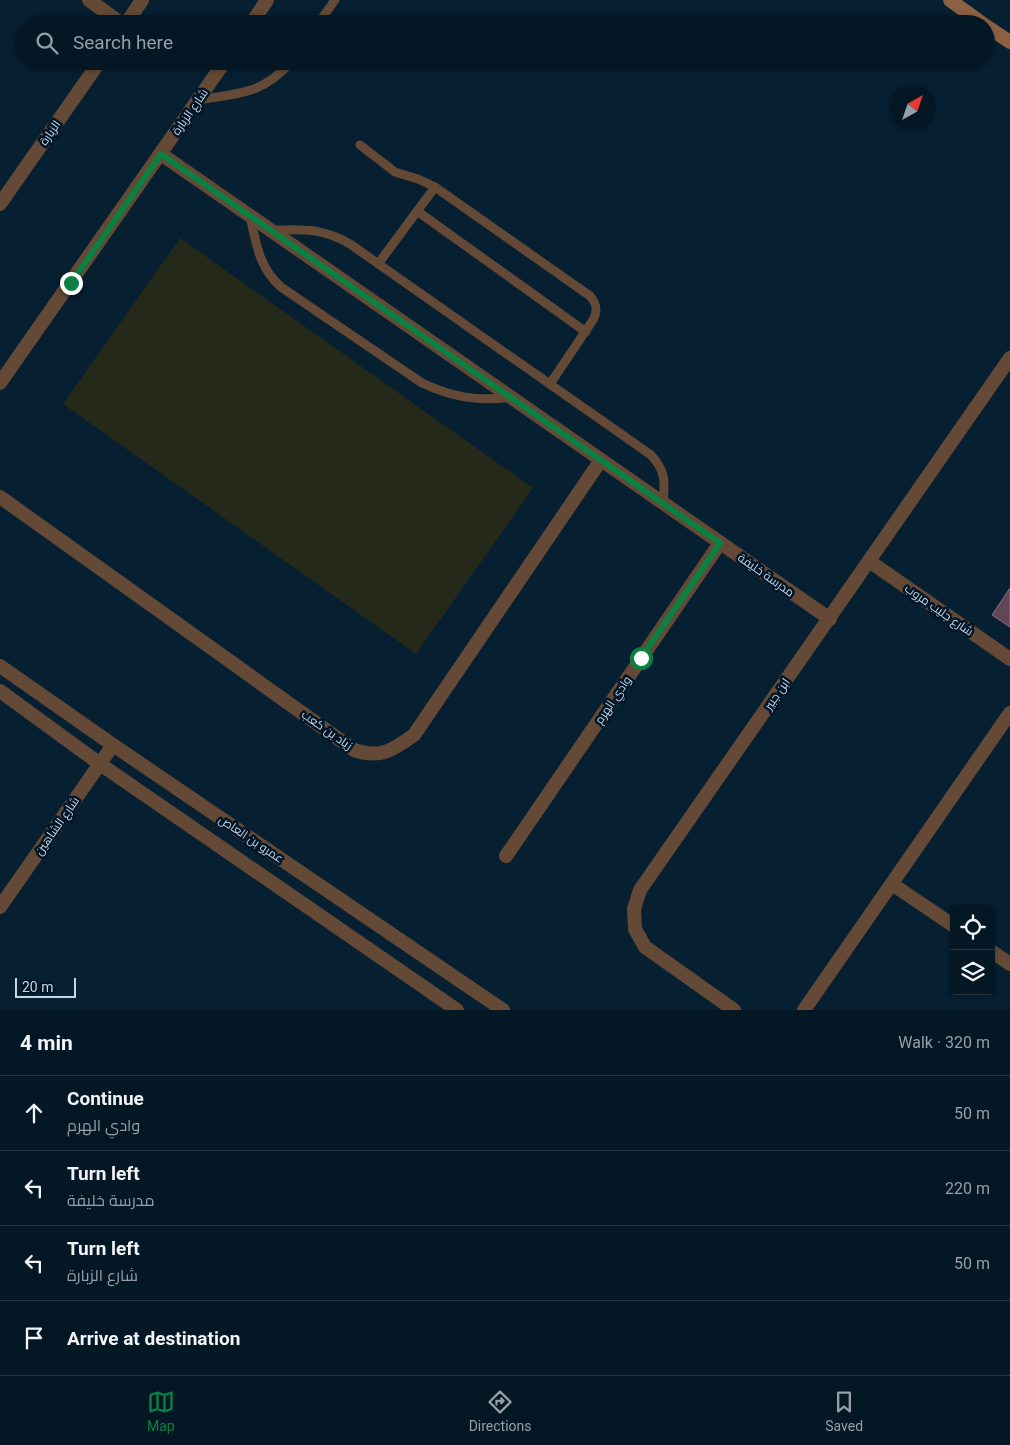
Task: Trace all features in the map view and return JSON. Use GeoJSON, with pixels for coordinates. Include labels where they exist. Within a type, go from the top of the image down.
{"type":"FeatureCollection","features":[{"type":"Feature","properties":{"kind":"main road"},"geometry":{"type":"LineString","coordinates":[[950,0],[972,15]]}},
{"type":"Feature","properties":{"kind":"main road"},"geometry":{"type":"LineString","coordinates":[[995,31],[1010,42]]}},
{"type":"Feature","properties":{"kind":"street"},"geometry":{"type":"LineString","coordinates":[[89,0],[110,15]]}},
{"type":"Feature","properties":{"kind":"street"},"geometry":{"type":"LineString","coordinates":[[132,15],[142,0]]}},
{"type":"Feature","properties":{"kind":"street"},"geometry":{"type":"LineString","coordinates":[[257,15],[267,0]]}},
{"type":"Feature","properties":{"kind":"street"},"geometry":{"type":"LineString","coordinates":[[995,34],[1010,49]]}},
{"type":"Feature","properties":{"kind":"street","name":"الزبارة"},"geometry":{"type":"LineString","coordinates":[[0,204],[94,70]]}},
{"type":"Feature","properties":{"kind":"street","name":"شارع الزبارة"},"geometry":{"type":"LineString","coordinates":[[1,380],[219,70]]}},
{"type":"Feature","properties":{"kind":"street","name":"مدرسة خليفة"},"geometry":{"type":"LineString","coordinates":[[161,154],[830,619]]}},
{"type":"Feature","properties":{"kind":"street","name":"ابن جبير"},"geometry":{"type":"LineString","coordinates":[[734,1010],[645,947],[635,929],[634,909],[640,890],[1010,358]]}},
{"type":"Feature","properties":{"kind":"street","name":"زياد بن كعب"},"geometry":{"type":"LineString","coordinates":[[0,496],[354,750],[368,755],[385,753],[414,735],[601,460]]}},
{"type":"Feature","properties":{"kind":"street","name":"وادي الهرم"},"geometry":{"type":"LineString","coordinates":[[506,856],[720,543]]}},
{"type":"Feature","properties":{"kind":"street","name":"شارع جليب مروب"},"geometry":{"type":"LineString","coordinates":[[869,562],[1010,659]]}},
{"type":"Feature","properties":{"kind":"street","name":"عمرو بن العاص"},"geometry":{"type":"LineString","coordinates":[[0,666],[502,1010]]}},
{"type":"Feature","properties":{"kind":"street","name":"عمرو بن العاص"},"geometry":{"type":"LineString","coordinates":[[0,691],[100,764],[457,1010]]}},
{"type":"Feature","properties":{"kind":"street"},"geometry":{"type":"LineString","coordinates":[[804,1010],[1009,718]]}},
{"type":"Feature","properties":{"kind":"street","name":"شارع الشاهين"},"geometry":{"type":"LineString","coordinates":[[0,907],[113,745]]}},
{"type":"Feature","properties":{"kind":"street"},"geometry":{"type":"LineString","coordinates":[[892,884],[950,923]]}},
{"type":"Feature","properties":{"kind":"street"},"geometry":{"type":"LineString","coordinates":[[995,954],[1010,964]]}},
{"type":"Feature","properties":{"kind":"lane"},"geometry":{"type":"LineString","coordinates":[[324,15],[335,0]]}},
{"type":"Feature","properties":{"kind":"lane"},"geometry":{"type":"LineString","coordinates":[[198,100],[246,92],[264,86],[284,70]]}},
{"type":"Feature","properties":{"kind":"lane"},"geometry":{"type":"LineString","coordinates":[[360,145],[395,172],[418,178],[434,187],[590,296],[597,307],[597,314],[550,384]]}},
{"type":"Feature","properties":{"kind":"lane"},"geometry":{"type":"LineString","coordinates":[[378,264],[434,187]]}},
{"type":"Feature","properties":{"kind":"lane"},"geometry":{"type":"LineString","coordinates":[[417,211],[586,332]]}},
{"type":"Feature","properties":{"kind":"lane"},"geometry":{"type":"LineString","coordinates":[[250,216],[262,263],[274,280],[282,286],[422,383],[456,397],[475,400],[511,397]]}},
{"type":"Feature","properties":{"kind":"lane"},"geometry":{"type":"LineString","coordinates":[[270,230],[330,233],[350,244],[655,458],[663,473],[665,484],[663,503]]}},
{"type":"Feature","properties":{"kind":"green space"},"geometry":{"type":"Polygon","coordinates":[[[180,238],[533,488],[416,654],[63,404],[180,238]]]}},
{"type":"Feature","properties":{"kind":"building"},"geometry":{"type":"Polygon","coordinates":[[[1010,588],[1010,627],[992,615],[1010,588]]]}},
{"type":"Feature","properties":{"kind":"route"},"geometry":{"type":"LineString","coordinates":[[71,283],[161,154],[720,543],[641,658]]}}]}
